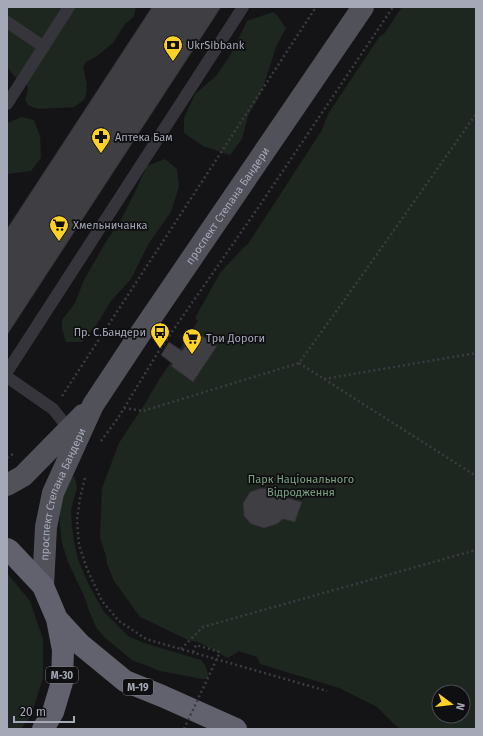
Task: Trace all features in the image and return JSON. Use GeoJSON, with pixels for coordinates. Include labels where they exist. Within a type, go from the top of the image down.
{"type":"FeatureCollection","features":[{"type":"Feature","properties":{"kind":"highway","name":"М-19"},"geometry":{"type":"LineString","coordinates":[[7,549],[42,586],[57,619],[80,644],[125,681],[236,729]]}},
{"type":"Feature","properties":{"kind":"highway","name":"М-30"},"geometry":{"type":"LineString","coordinates":[[44,729],[53,712],[62,682],[63,650],[57,619]]}},
{"type":"Feature","properties":{"kind":"main road","name":"проспект Степана Бандери"},"geometry":{"type":"LineString","coordinates":[[42,586],[46,527],[53,493],[93,405],[360,8]]}},
{"type":"Feature","properties":{"kind":"main road","name":"проспект Степана Бандери"},"geometry":{"type":"LineString","coordinates":[[7,485],[23,476],[93,405]]}},
{"type":"Feature","properties":{"kind":"lane"},"geometry":{"type":"LineString","coordinates":[[7,104],[69,7]]}},
{"type":"Feature","properties":{"kind":"lane"},"geometry":{"type":"LineString","coordinates":[[7,372],[243,7]]}},
{"type":"Feature","properties":{"kind":"lane"},"geometry":{"type":"LineString","coordinates":[[7,22],[44,46]]}},
{"type":"Feature","properties":{"kind":"lane"},"geometry":{"type":"LineString","coordinates":[[7,378],[52,409],[69,429]]}},
{"type":"Feature","properties":{"kind":"path"},"geometry":{"type":"LineString","coordinates":[[62,396],[316,7]]}},
{"type":"Feature","properties":{"kind":"path"},"geometry":{"type":"LineString","coordinates":[[100,442],[118,418],[160,349],[260,205],[393,7]]}},
{"type":"Feature","properties":{"kind":"path"},"geometry":{"type":"LineString","coordinates":[[124,408],[143,412],[299,363],[476,114]]}},
{"type":"Feature","properties":{"kind":"path"},"geometry":{"type":"LineString","coordinates":[[324,379],[476,353]]}},
{"type":"Feature","properties":{"kind":"path"},"geometry":{"type":"LineString","coordinates":[[299,363],[476,476]]}},
{"type":"Feature","properties":{"kind":"path"},"geometry":{"type":"LineString","coordinates":[[86,474],[80,498],[77,520],[79,545],[87,568],[102,601],[119,621],[146,639],[327,692]]}},
{"type":"Feature","properties":{"kind":"path"},"geometry":{"type":"LineString","coordinates":[[181,649],[203,627],[476,550]]}},
{"type":"Feature","properties":{"kind":"path"},"geometry":{"type":"LineString","coordinates":[[184,729],[220,652],[196,644],[193,652]]}},
{"type":"Feature","properties":{"kind":"green space"},"geometry":{"type":"Polygon","coordinates":[[[7,7],[136,7],[134,16],[125,24],[113,43],[97,56],[86,62],[83,67],[87,84],[84,100],[74,107],[38,109],[28,105],[25,100],[28,90],[27,85],[16,78],[7,67],[7,7]]]}},
{"type":"Feature","properties":{"kind":"green space","name":"Парк Національного Відродження"},"geometry":{"type":"Polygon","coordinates":[[[402,7],[476,7],[476,729],[401,729],[377,707],[339,688],[260,664],[257,657],[239,651],[228,658],[198,642],[188,640],[140,617],[114,581],[107,564],[100,538],[102,488],[119,443],[198,321],[195,318],[220,273],[248,244],[322,130],[328,114],[380,36],[384,34],[402,7]]]}},
{"type":"Feature","properties":{"kind":"green space"},"geometry":{"type":"Polygon","coordinates":[[[273,12],[286,28],[276,47],[261,93],[248,116],[242,139],[230,155],[203,146],[184,133],[184,118],[195,94],[216,76],[231,54],[247,21],[273,12]]]}},
{"type":"Feature","properties":{"kind":"green space"},"geometry":{"type":"Polygon","coordinates":[[[22,117],[34,120],[40,136],[41,158],[31,171],[7,174],[7,123],[22,117]]]}},
{"type":"Feature","properties":{"kind":"green space"},"geometry":{"type":"Polygon","coordinates":[[[165,159],[177,169],[179,187],[171,212],[149,243],[131,279],[111,301],[97,324],[82,342],[66,342],[62,329],[62,320],[75,303],[84,280],[107,240],[121,220],[147,166],[165,159]]]}},
{"type":"Feature","properties":{"kind":"green space"},"geometry":{"type":"Polygon","coordinates":[[[73,476],[75,478],[77,488],[71,511],[75,546],[79,562],[89,585],[104,612],[128,636],[144,643],[201,660],[208,673],[208,678],[202,679],[160,671],[132,660],[104,637],[96,627],[85,598],[68,562],[62,543],[60,510],[62,497],[73,476]]]}},
{"type":"Feature","properties":{"kind":"green space"},"geometry":{"type":"Polygon","coordinates":[[[7,573],[30,601],[43,639],[43,678],[31,716],[21,729],[7,729],[7,573]]]}},
{"type":"Feature","properties":{"kind":"building"},"geometry":{"type":"Polygon","coordinates":[[[152,7],[221,7],[7,335],[7,229],[152,7]]]}},
{"type":"Feature","properties":{"kind":"building"},"geometry":{"type":"Polygon","coordinates":[[[195,331],[217,346],[193,382],[171,366],[173,364],[161,355],[169,342],[182,351],[195,331]]]}},
{"type":"Feature","properties":{"kind":"building"},"geometry":{"type":"Polygon","coordinates":[[[270,488],[280,493],[281,496],[302,502],[295,522],[283,519],[277,524],[264,528],[251,524],[244,516],[243,503],[250,492],[258,489],[270,488]]]}},
{"type":"Feature","properties":{"kind":"place","name":"UkrSibbank"},"geometry":{"type":"Point","coordinates":[173,62]}},
{"type":"Feature","properties":{"kind":"place","name":"Аптека Бам"},"geometry":{"type":"Point","coordinates":[101,154]}},
{"type":"Feature","properties":{"kind":"place","name":"Хмельничанка"},"geometry":{"type":"Point","coordinates":[59,242]}},
{"type":"Feature","properties":{"kind":"place","name":"Пр. С.Бандери"},"geometry":{"type":"Point","coordinates":[160,349]}},
{"type":"Feature","properties":{"kind":"place","name":"Три Дороги"},"geometry":{"type":"Point","coordinates":[192,355]}}]}
